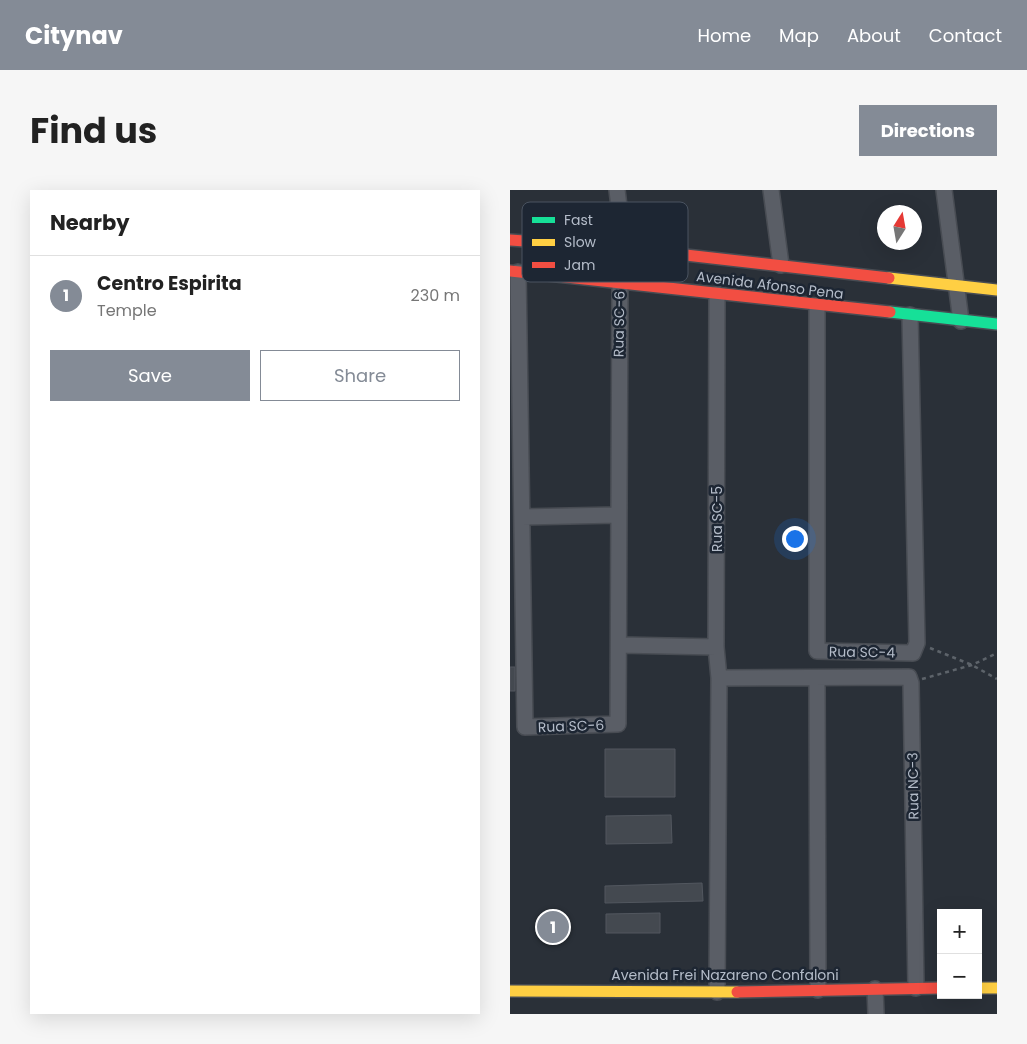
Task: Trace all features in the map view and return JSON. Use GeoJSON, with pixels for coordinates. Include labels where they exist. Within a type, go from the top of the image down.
{"type":"FeatureCollection","features":[{"type":"Feature","properties":{"kind":"street"},"geometry":{"type":"LineString","coordinates":[[771,190],[781,265]]}},
{"type":"Feature","properties":{"kind":"street"},"geometry":{"type":"LineString","coordinates":[[944,190],[961,320]]}},
{"type":"Feature","properties":{"kind":"street","name":"Avenida Afonso Pena"},"geometry":{"type":"LineString","coordinates":[[688,255],[997,290]]}},
{"type":"Feature","properties":{"kind":"street","name":"Rua SC-6"},"geometry":{"type":"LineString","coordinates":[[514,271],[522,517],[526,727],[618,724],[620,645],[617,515],[620,283]]}},
{"type":"Feature","properties":{"kind":"street","name":"Avenida Afonso Pena"},"geometry":{"type":"LineString","coordinates":[[611,282],[817,306],[997,324]]}},
{"type":"Feature","properties":{"kind":"street","name":"Rua SC-5"},"geometry":{"type":"LineString","coordinates":[[716,647],[717,294]]}},
{"type":"Feature","properties":{"kind":"street","name":"Rua SC-4"},"geometry":{"type":"LineString","coordinates":[[817,306],[817,651],[913,653],[917,643]]}},
{"type":"Feature","properties":{"kind":"street"},"geometry":{"type":"LineString","coordinates":[[910,315],[917,643]]}},
{"type":"Feature","properties":{"kind":"street"},"geometry":{"type":"LineString","coordinates":[[522,517],[617,515]]}},
{"type":"Feature","properties":{"kind":"street"},"geometry":{"type":"LineString","coordinates":[[620,645],[716,647],[719,678],[717,992]]}},
{"type":"Feature","properties":{"kind":"street"},"geometry":{"type":"LineString","coordinates":[[719,678],[817,679],[909,676],[911,682]]}},
{"type":"Feature","properties":{"kind":"street"},"geometry":{"type":"LineString","coordinates":[[817,679],[818,990]]}},
{"type":"Feature","properties":{"kind":"street","name":"Rua NC-3"},"geometry":{"type":"LineString","coordinates":[[911,682],[916,988]]}},
{"type":"Feature","properties":{"kind":"street","name":"Avenida Frei Nazareno Confaloni"},"geometry":{"type":"LineString","coordinates":[[510,991],[717,992],[937,988]]}},
{"type":"Feature","properties":{"kind":"street"},"geometry":{"type":"LineString","coordinates":[[982,988],[997,988]]}},
{"type":"Feature","properties":{"kind":"street"},"geometry":{"type":"LineString","coordinates":[[875,989],[876,1014]]}},
{"type":"Feature","properties":{"kind":"path"},"geometry":{"type":"LineString","coordinates":[[917,643],[972,665],[997,679]]}},
{"type":"Feature","properties":{"kind":"path"},"geometry":{"type":"LineString","coordinates":[[911,682],[972,665],[997,653]]}},
{"type":"Feature","properties":{"kind":"building"},"geometry":{"type":"Polygon","coordinates":[[[510,667],[515,667],[515,691],[510,691],[510,667]]]}},
{"type":"Feature","properties":{"kind":"building"},"geometry":{"type":"Polygon","coordinates":[[[605,749],[675,749],[675,797],[605,797],[605,749]]]}},
{"type":"Feature","properties":{"kind":"building"},"geometry":{"type":"Polygon","coordinates":[[[671,815],[672,843],[606,844],[606,816],[671,815]]]}},
{"type":"Feature","properties":{"kind":"building"},"geometry":{"type":"Polygon","coordinates":[[[702,883],[703,901],[605,903],[605,886],[702,883]]]}},
{"type":"Feature","properties":{"kind":"building"},"geometry":{"type":"Polygon","coordinates":[[[660,913],[660,933],[606,933],[606,914],[660,913]]]}},
{"type":"Feature","properties":{"kind":"traffic: fast"},"geometry":{"type":"LineString","coordinates":[[890,312],[997,324]]}},
{"type":"Feature","properties":{"kind":"traffic: slow"},"geometry":{"type":"LineString","coordinates":[[889,278],[997,290]]}},
{"type":"Feature","properties":{"kind":"traffic: slow"},"geometry":{"type":"LineString","coordinates":[[982,988],[997,988]]}},
{"type":"Feature","properties":{"kind":"traffic: slow"},"geometry":{"type":"LineString","coordinates":[[510,991],[737,992]]}},
{"type":"Feature","properties":{"kind":"traffic: jam"},"geometry":{"type":"LineString","coordinates":[[510,240],[522,241]]}},
{"type":"Feature","properties":{"kind":"traffic: jam"},"geometry":{"type":"LineString","coordinates":[[688,255],[889,278]]}},
{"type":"Feature","properties":{"kind":"traffic: jam"},"geometry":{"type":"LineString","coordinates":[[510,271],[522,272]]}},
{"type":"Feature","properties":{"kind":"traffic: jam"},"geometry":{"type":"LineString","coordinates":[[612,282],[890,312]]}},
{"type":"Feature","properties":{"kind":"traffic: jam"},"geometry":{"type":"LineString","coordinates":[[737,992],[937,988]]}},
{"type":"Feature","properties":{"kind":"place","name":"Centro Espirita"},"geometry":{"type":"Point","coordinates":[553,927]}}]}
